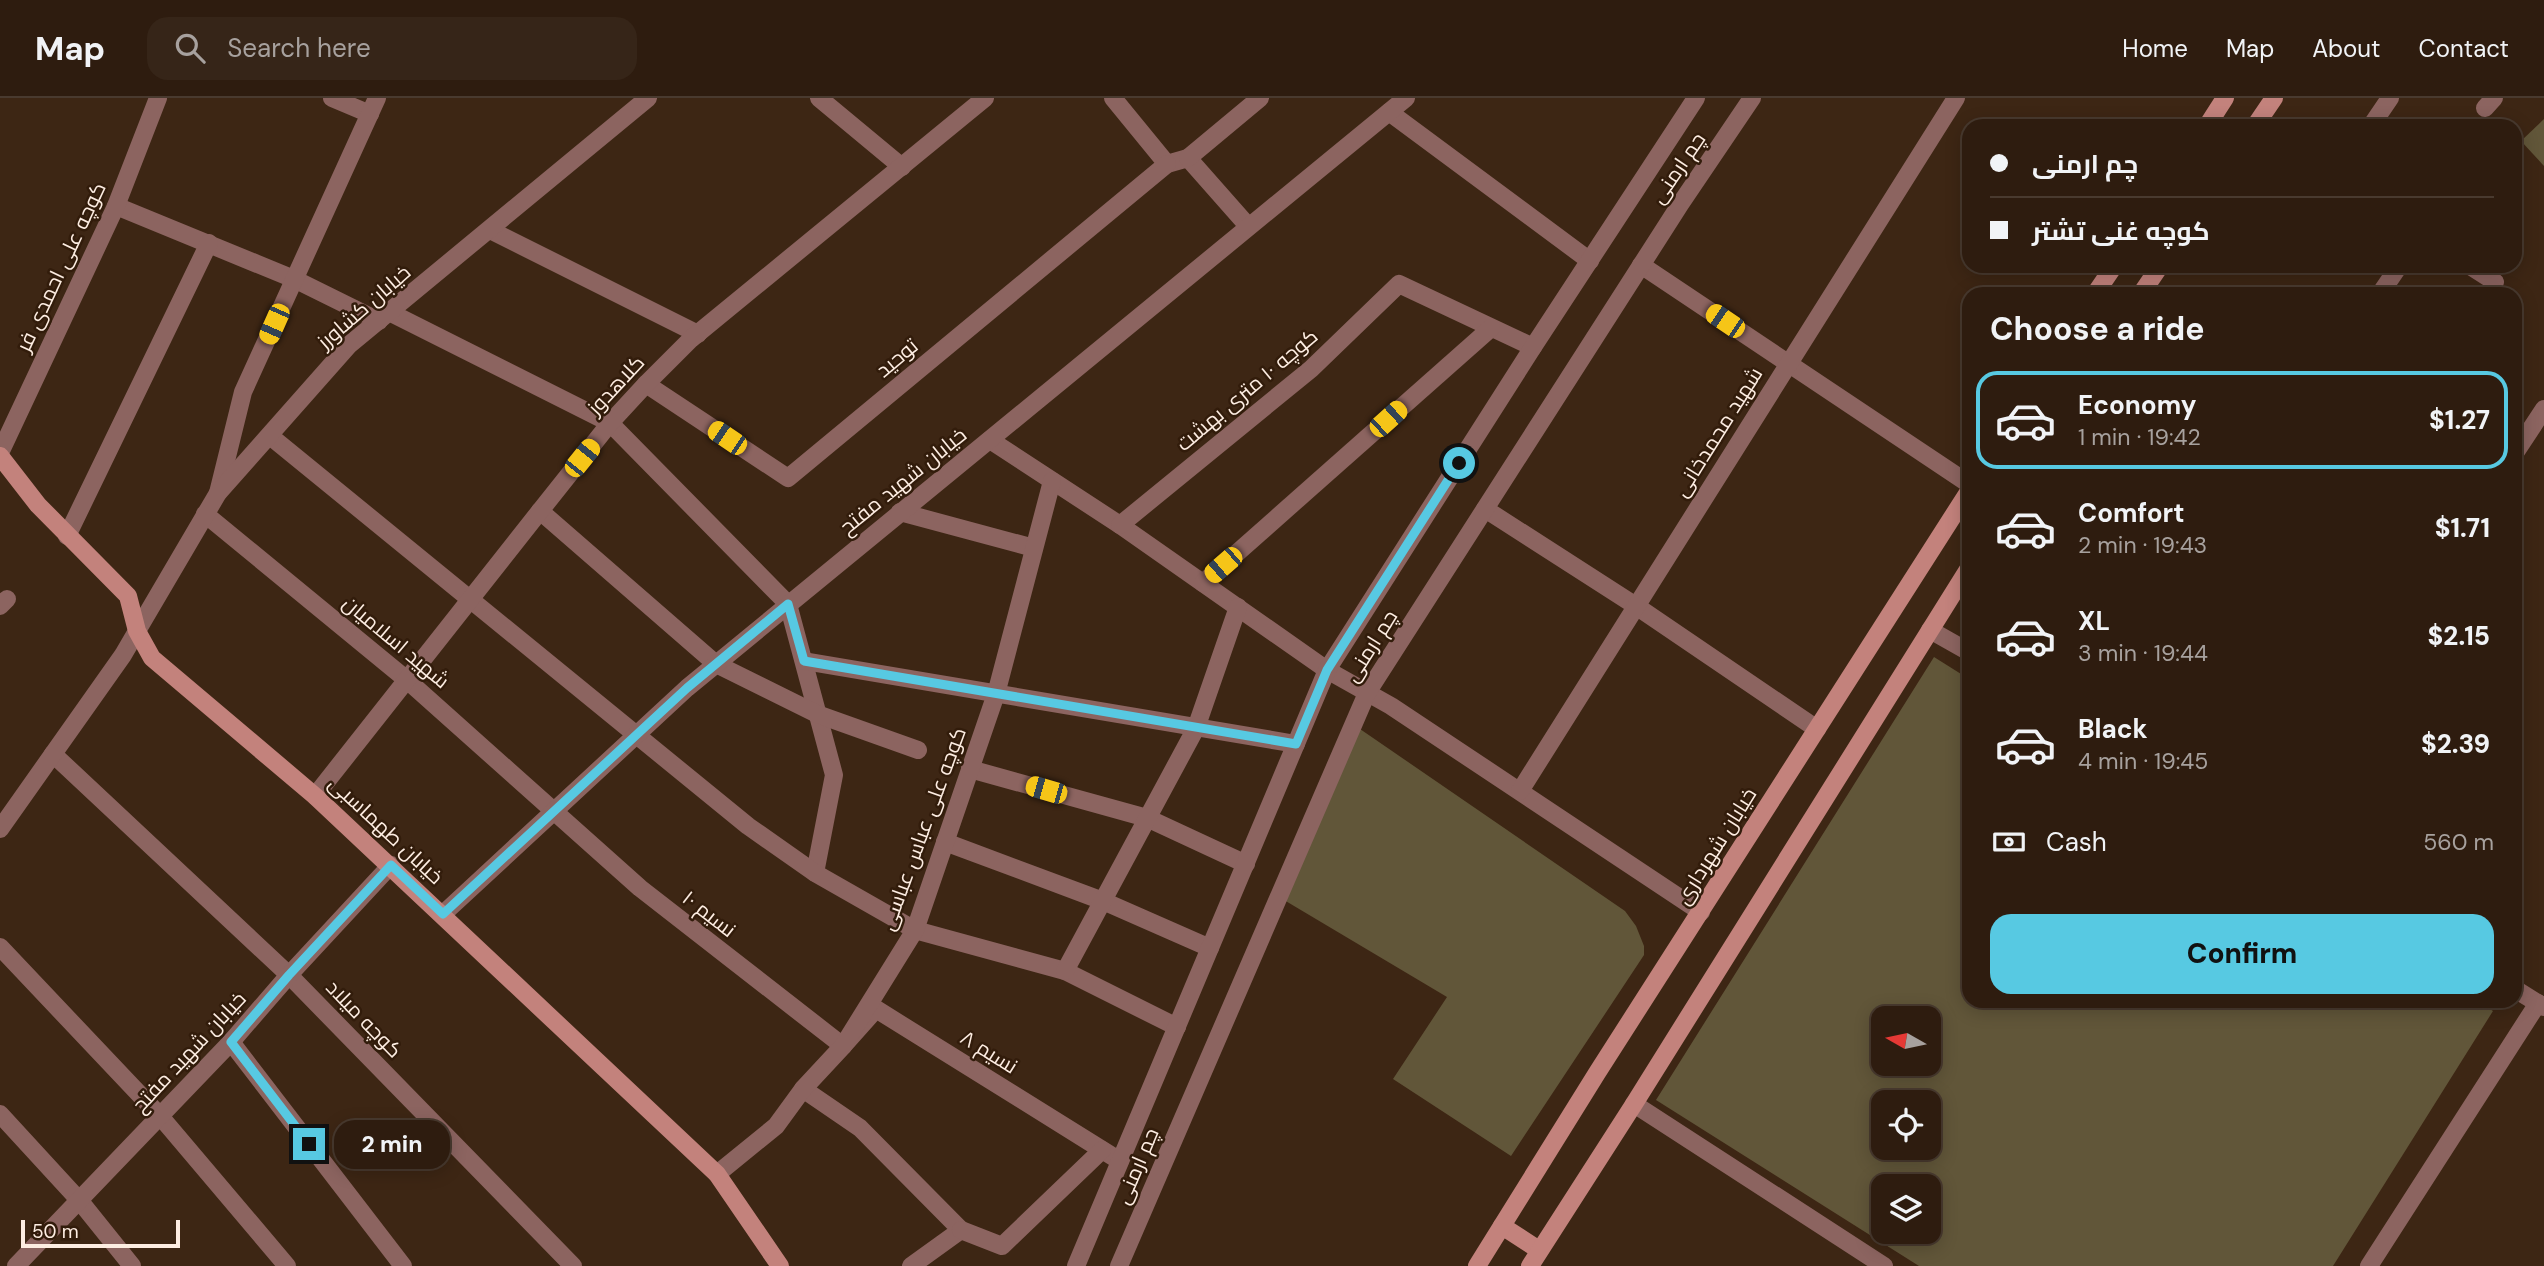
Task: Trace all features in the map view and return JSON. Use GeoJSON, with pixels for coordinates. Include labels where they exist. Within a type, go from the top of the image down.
{"type":"FeatureCollection","features":[{"type":"Feature","properties":{"kind":"main road"},"geometry":{"type":"LineString","coordinates":[[2212,119],[2225,98]]}},
{"type":"Feature","properties":{"kind":"main road"},"geometry":{"type":"LineString","coordinates":[[2260,119],[2274,98]]}},
{"type":"Feature","properties":{"kind":"main road","name":"خیابان طهماسبی"},"geometry":{"type":"LineString","coordinates":[[0,455],[12,475],[67,536],[128,596],[137,631],[152,658],[315,796],[391,865],[718,1174],[780,1266]]}},
{"type":"Feature","properties":{"kind":"main road","name":"خیابان شهرداری"},"geometry":{"type":"LineString","coordinates":[[1477,1266],[1962,502]]}},
{"type":"Feature","properties":{"kind":"main road"},"geometry":{"type":"LineString","coordinates":[[1530,1266],[1962,579]]}},
{"type":"Feature","properties":{"kind":"main road"},"geometry":{"type":"LineString","coordinates":[[1502,1226],[1539,1250]]}},
{"type":"Feature","properties":{"kind":"street","name":"کوچه علی احمدی فر"},"geometry":{"type":"LineString","coordinates":[[0,455],[117,206],[158,98]]}},
{"type":"Feature","properties":{"kind":"street"},"geometry":{"type":"LineString","coordinates":[[218,493],[243,392],[373,106],[332,98]]}},
{"type":"Feature","properties":{"kind":"street","name":"خیابان کشاورز"},"geometry":{"type":"LineString","coordinates":[[0,829],[123,655],[218,493],[349,345],[648,98]]}},
{"type":"Feature","properties":{"kind":"street"},"geometry":{"type":"LineString","coordinates":[[819,98],[902,167]]}},
{"type":"Feature","properties":{"kind":"street","name":"کلاهدوز"},"geometry":{"type":"LineString","coordinates":[[315,796],[540,510],[610,423],[646,384],[698,334],[985,98]]}},
{"type":"Feature","properties":{"kind":"street"},"geometry":{"type":"LineString","coordinates":[[1113,98],[1167,164],[1188,158],[1260,98]]}},
{"type":"Feature","properties":{"kind":"street","name":"خیابان شهید مفتح"},"geometry":{"type":"LineString","coordinates":[[443,914],[637,733],[716,664],[1406,98]]}},
{"type":"Feature","properties":{"kind":"street","name":"چم ارمنی"},"geometry":{"type":"LineString","coordinates":[[1076,1266],[1327,670],[1696,98]]}},
{"type":"Feature","properties":{"kind":"street","name":"چم ارمنی"},"geometry":{"type":"LineString","coordinates":[[1119,1266],[1367,693],[1641,265],[1752,98]]}},
{"type":"Feature","properties":{"kind":"street","name":"شهید محمدخانی"},"geometry":{"type":"LineString","coordinates":[[1520,790],[1956,98]]}},
{"type":"Feature","properties":{"kind":"street"},"geometry":{"type":"LineString","coordinates":[[2376,119],[2390,98]]}},
{"type":"Feature","properties":{"kind":"street"},"geometry":{"type":"LineString","coordinates":[[1389,112],[1590,261]]}},
{"type":"Feature","properties":{"kind":"street"},"geometry":{"type":"LineString","coordinates":[[1188,158],[1248,226]]}},
{"type":"Feature","properties":{"kind":"street","name":"توحید"},"geometry":{"type":"LineString","coordinates":[[646,384],[788,478],[1167,164]]}},
{"type":"Feature","properties":{"kind":"street"},"geometry":{"type":"LineString","coordinates":[[117,206],[384,317],[610,423],[788,604],[834,775],[815,873]]}},
{"type":"Feature","properties":{"kind":"street"},"geometry":{"type":"LineString","coordinates":[[490,230],[698,334]]}},
{"type":"Feature","properties":{"kind":"street"},"geometry":{"type":"LineString","coordinates":[[67,536],[209,243]]}},
{"type":"Feature","properties":{"kind":"street"},"geometry":{"type":"LineString","coordinates":[[1641,265],[1962,479]]}},
{"type":"Feature","properties":{"kind":"street"},"geometry":{"type":"LineString","coordinates":[[2477,273],[2490,287]]}},
{"type":"Feature","properties":{"kind":"street","name":"کوچه ۱۰ متری بهشت"},"geometry":{"type":"LineString","coordinates":[[1119,525],[1311,369],[1399,284],[1491,328]]}},
{"type":"Feature","properties":{"kind":"street"},"geometry":{"type":"LineString","coordinates":[[1203,583],[1491,328],[1533,347]]}},
{"type":"Feature","properties":{"kind":"street"},"geometry":{"type":"LineString","coordinates":[[2522,442],[2544,409]]}},
{"type":"Feature","properties":{"kind":"street"},"geometry":{"type":"LineString","coordinates":[[270,436],[748,826],[815,873],[915,930],[1065,971],[1177,1027]]}},
{"type":"Feature","properties":{"kind":"street"},"geometry":{"type":"LineString","coordinates":[[990,440],[1119,525],[1327,670],[1391,706],[1701,912]]}},
{"type":"Feature","properties":{"kind":"street","name":"کوچه علی عباس عباسی"},"geometry":{"type":"LineString","coordinates":[[718,1174],[776,1126],[803,1089],[843,1046],[915,930],[996,694],[1052,481]]}},
{"type":"Feature","properties":{"kind":"street"},"geometry":{"type":"LineString","coordinates":[[1485,509],[1636,606],[1817,729]]}},
{"type":"Feature","properties":{"kind":"street"},"geometry":{"type":"LineString","coordinates":[[540,510],[716,664],[817,713],[918,750]]}},
{"type":"Feature","properties":{"kind":"street"},"geometry":{"type":"LineString","coordinates":[[900,512],[1034,548]]}},
{"type":"Feature","properties":{"kind":"street","name":"شهید اسلامیان"},"geometry":{"type":"LineString","coordinates":[[205,514],[407,680],[554,810]]}},
{"type":"Feature","properties":{"kind":"street"},"geometry":{"type":"LineString","coordinates":[[1065,971],[1196,728],[1238,607]]}},
{"type":"Feature","properties":{"kind":"street"},"geometry":{"type":"LineString","coordinates":[[1930,630],[1962,648]]}},
{"type":"Feature","properties":{"kind":"street"},"geometry":{"type":"LineString","coordinates":[[804,661],[1296,744]]}},
{"type":"Feature","properties":{"kind":"street","name":"کوچه میلاد"},"geometry":{"type":"LineString","coordinates":[[53,754],[289,975],[573,1266]]}},
{"type":"Feature","properties":{"kind":"street"},"geometry":{"type":"LineString","coordinates":[[970,769],[1147,818],[1246,864]]}},
{"type":"Feature","properties":{"kind":"street","name":"نسیم ۱۰"},"geometry":{"type":"LineString","coordinates":[[554,810],[640,888],[843,1046]]}},
{"type":"Feature","properties":{"kind":"street"},"geometry":{"type":"LineString","coordinates":[[945,842],[1103,901],[1210,948]]}},
{"type":"Feature","properties":{"kind":"street","name":"خیابان شهید مفتح"},"geometry":{"type":"LineString","coordinates":[[16,1266],[231,1042],[391,865]]}},
{"type":"Feature","properties":{"kind":"street"},"geometry":{"type":"LineString","coordinates":[[0,947],[160,1116],[287,1266]]}},
{"type":"Feature","properties":{"kind":"street"},"geometry":{"type":"LineString","coordinates":[[2369,1266],[2541,1005],[2522,993]]}},
{"type":"Feature","properties":{"kind":"street","name":"نسیم ۸"},"geometry":{"type":"LineString","coordinates":[[843,1046],[876,1009],[1120,1161]]}},
{"type":"Feature","properties":{"kind":"street"},"geometry":{"type":"LineString","coordinates":[[231,1042],[403,1266]]}},
{"type":"Feature","properties":{"kind":"street"},"geometry":{"type":"LineString","coordinates":[[803,1089],[860,1128],[961,1230],[1002,1246],[1102,1150]]}},
{"type":"Feature","properties":{"kind":"street"},"geometry":{"type":"LineString","coordinates":[[1634,1104],[1884,1266]]}},
{"type":"Feature","properties":{"kind":"street"},"geometry":{"type":"LineString","coordinates":[[0,1114],[79,1200],[132,1266]]}},
{"type":"Feature","properties":{"kind":"street"},"geometry":{"type":"LineString","coordinates":[[911,1266],[961,1230]]}},
{"type":"Feature","properties":{"kind":"building"},"geometry":{"type":"Polygon","coordinates":[[[2544,119],[2544,166],[2522,142],[2544,119]]]}},
{"type":"Feature","properties":{"kind":"building"},"geometry":{"type":"Polygon","coordinates":[[[1934,657],[1962,675],[1962,1008],[2488,1008],[2493,1011],[2333,1266],[1919,1266],[1884,1244],[1941,1244],[1941,1174],[1871,1174],[1871,1236],[1656,1100],[1934,657]]]}},
{"type":"Feature","properties":{"kind":"building"},"geometry":{"type":"Polygon","coordinates":[[[1360,729],[1625,911],[1636,926],[1644,946],[1644,955],[1511,1156],[1393,1079],[1447,997],[1284,900],[1360,729]]]}},
{"type":"Feature","properties":{"kind":"route"},"geometry":{"type":"LineString","coordinates":[[309,1144],[231,1042],[289,975],[391,865],[443,914],[687,688],[788,604],[804,661],[1296,744],[1327,670],[1459,463]]}}]}
